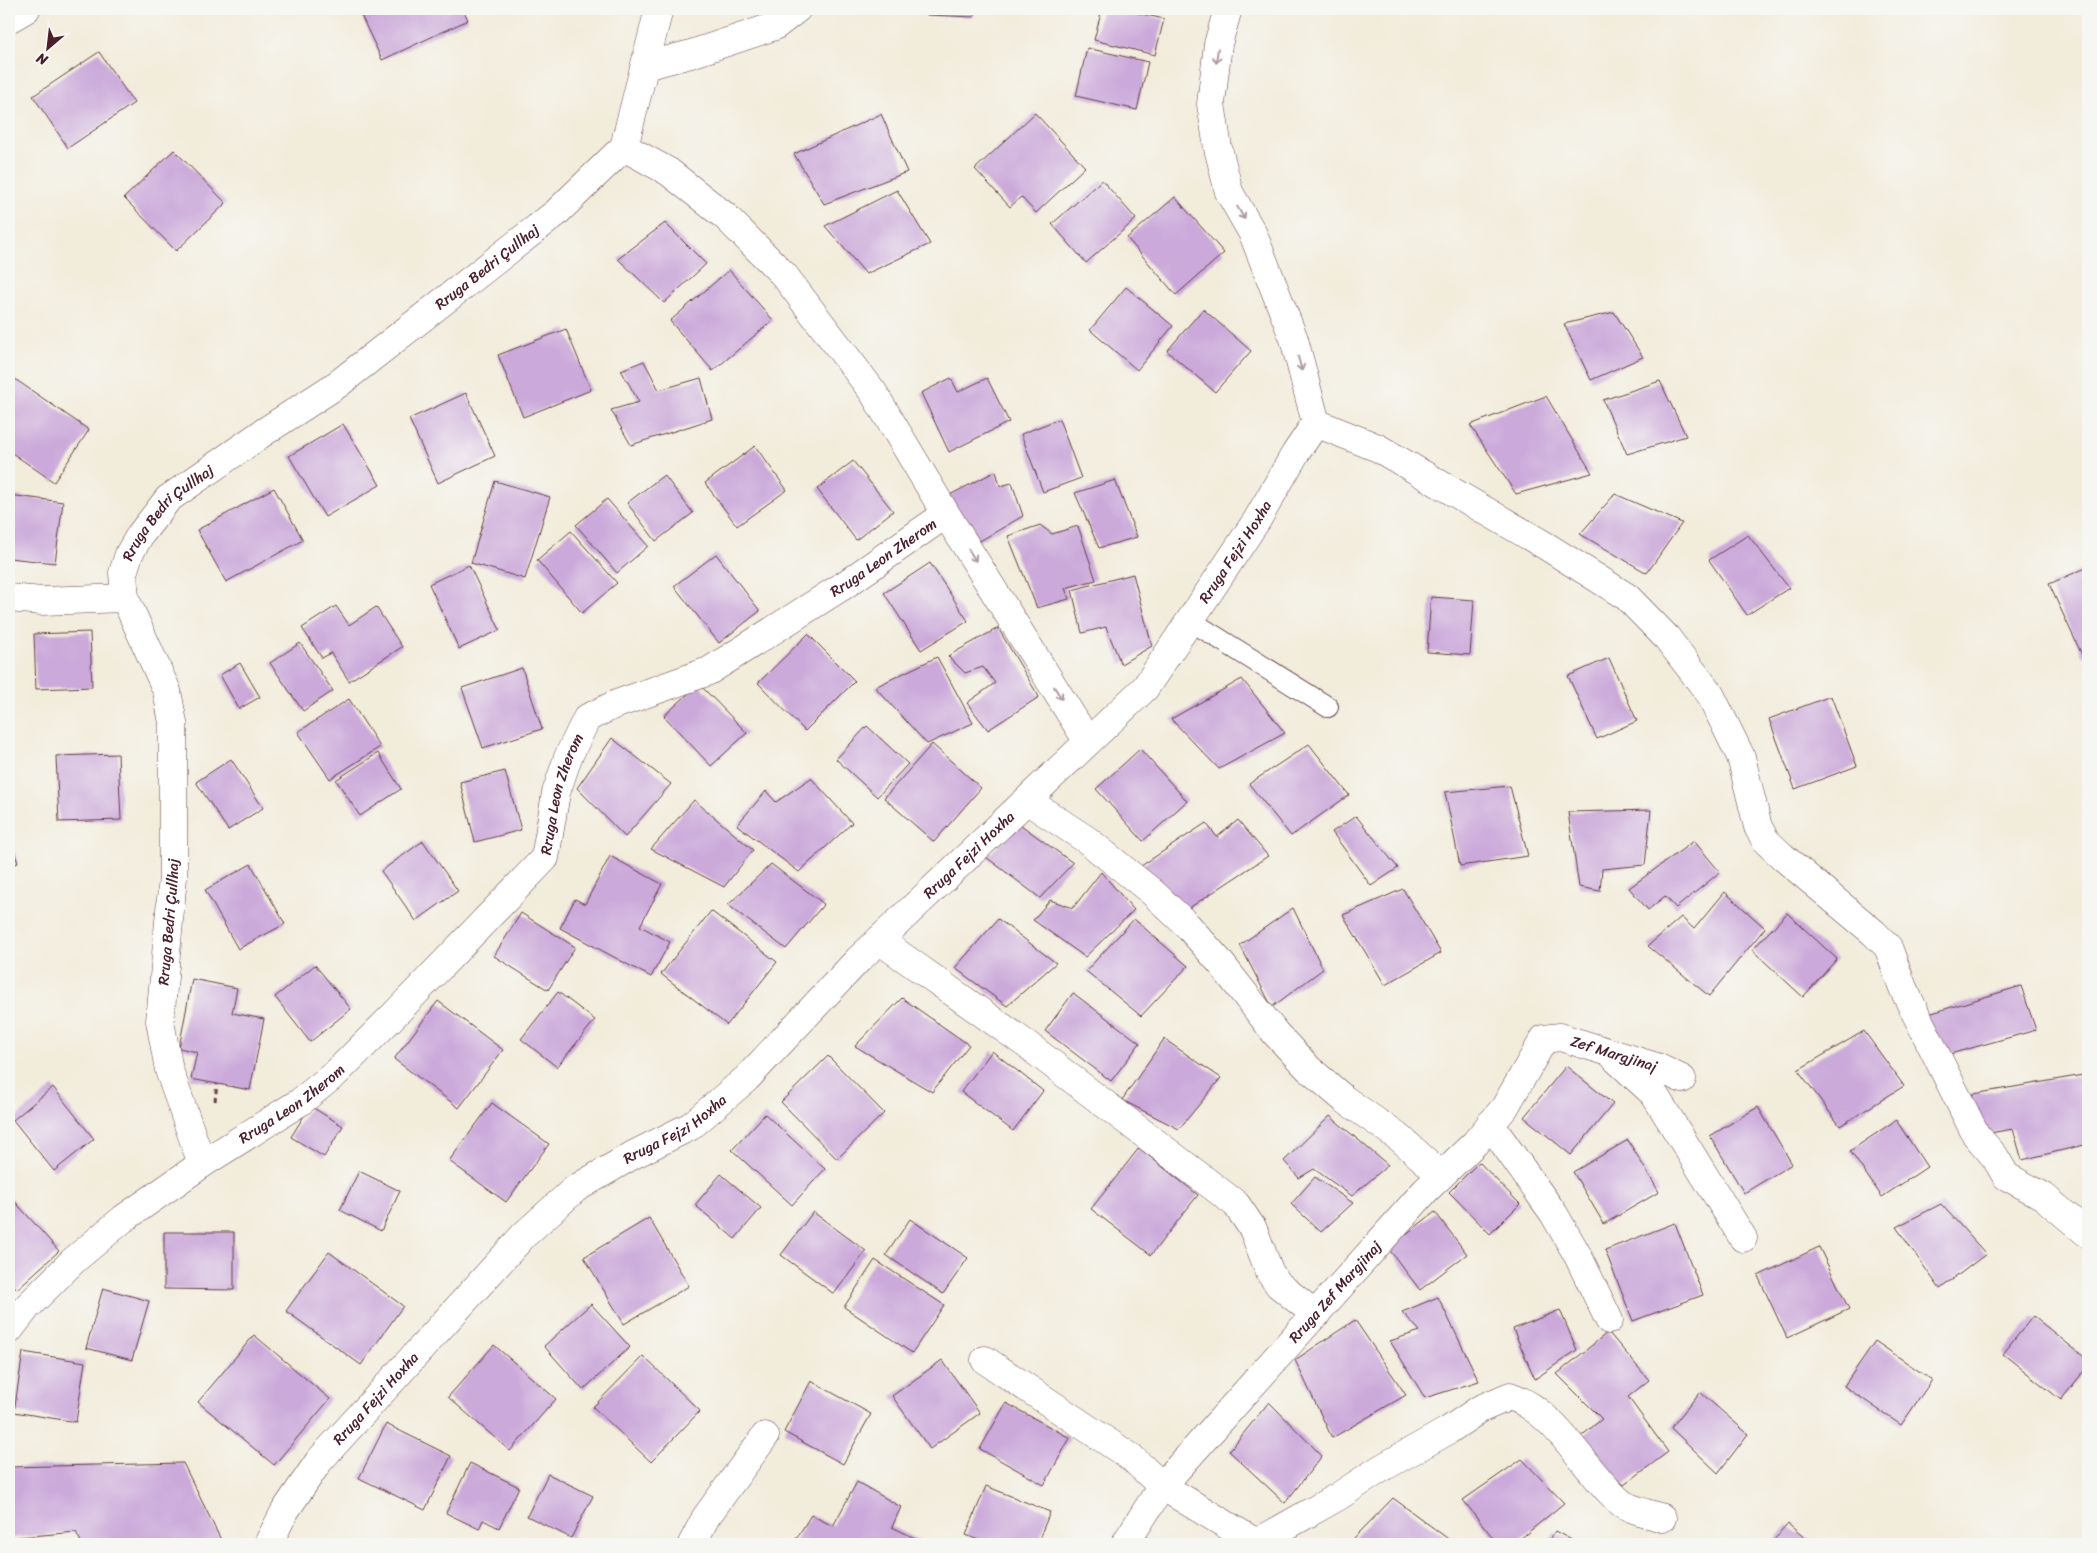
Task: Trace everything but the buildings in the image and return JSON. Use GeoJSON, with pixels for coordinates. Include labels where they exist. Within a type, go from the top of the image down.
{"type":"FeatureCollection","features":[{"type":"Feature","properties":{"kind":"street"},"geometry":{"type":"LineString","coordinates":[[9,18],[26,9]]}},
{"type":"Feature","properties":{"kind":"street"},"geometry":{"type":"LineString","coordinates":[[660,9],[624,147],[669,172],[726,217],[784,275],[873,392],[946,514],[1088,742]]}},
{"type":"Feature","properties":{"kind":"street"},"geometry":{"type":"LineString","coordinates":[[645,66],[691,54],[775,26],[797,9]]}},
{"type":"Feature","properties":{"kind":"street"},"geometry":{"type":"LineString","coordinates":[[1228,9],[1218,44],[1211,104],[1218,148],[1229,192],[1253,234],[1294,339],[1316,423],[1378,448],[1546,546],[1627,597],[1667,638],[1710,694],[1741,757],[1758,827],[1766,841],[1782,857],[1874,933],[1888,947],[1903,988],[1976,1135],[1995,1157],[2006,1176],[2043,1196],[2088,1234]]}},
{"type":"Feature","properties":{"kind":"street","name":"Rruga Bedri Çullhaj"},"geometry":{"type":"LineString","coordinates":[[202,1164],[169,1070],[160,1021],[173,877],[173,723],[167,692],[125,598],[123,573],[129,554],[140,535],[168,500],[264,432],[338,384],[556,213],[624,147]]}},
{"type":"Feature","properties":{"kind":"street","name":"Rruga Fejzi Hoxha"},"geometry":{"type":"LineString","coordinates":[[268,1544],[285,1511],[319,1461],[524,1235],[574,1189],[633,1154],[691,1126],[747,1078],[879,940],[1028,801],[1145,688],[1257,520],[1295,454],[1316,423]]}},
{"type":"Feature","properties":{"kind":"street","name":"Rruga Leon Zherom"},"geometry":{"type":"LineString","coordinates":[[202,1164],[300,1102],[334,1074],[396,1013],[544,858],[556,793],[568,757],[587,718],[614,705],[709,671],[846,584],[946,514]]}},
{"type":"Feature","properties":{"kind":"street"},"geometry":{"type":"LineString","coordinates":[[9,598],[42,601],[125,598]]}},
{"type":"Feature","properties":{"kind":"street"},"geometry":{"type":"LineString","coordinates":[[1028,801],[1087,840],[1152,892],[1187,925],[1213,954],[1276,1034],[1308,1068],[1344,1099],[1400,1139],[1441,1175]]}},
{"type":"Feature","properties":{"kind":"street"},"geometry":{"type":"LineString","coordinates":[[879,940],[1026,1044],[1236,1204],[1253,1229],[1270,1273],[1278,1284],[1316,1315]]}},
{"type":"Feature","properties":{"kind":"street","name":"Zef Margjinaj"},"geometry":{"type":"LineString","coordinates":[[1544,1040],[1560,1037],[1657,1067],[1682,1079]]}},
{"type":"Feature","properties":{"kind":"street","name":"Rruga Zef Margjinaj"},"geometry":{"type":"LineString","coordinates":[[1126,1544],[1162,1486],[1441,1175],[1475,1143],[1505,1108],[1544,1040]]}},
{"type":"Feature","properties":{"kind":"street"},"geometry":{"type":"LineString","coordinates":[[1607,1052],[1632,1072],[1654,1094],[1743,1238]]}},
{"type":"Feature","properties":{"kind":"street"},"geometry":{"type":"LineString","coordinates":[[1490,1124],[1554,1214],[1578,1256],[1609,1320]]}},
{"type":"Feature","properties":{"kind":"street"},"geometry":{"type":"LineString","coordinates":[[9,1330],[27,1307],[74,1261],[123,1219],[202,1164]]}},
{"type":"Feature","properties":{"kind":"street"},"geometry":{"type":"LineString","coordinates":[[985,1360],[1132,1458],[1162,1486],[1257,1544],[1339,1496],[1380,1469],[1449,1430],[1480,1409],[1510,1396],[1523,1401],[1546,1419],[1621,1503],[1662,1518]]}},
{"type":"Feature","properties":{"kind":"street"},"geometry":{"type":"LineString","coordinates":[[692,1544],[706,1517],[765,1436]]}},
{"type":"Feature","properties":{"kind":"lane"},"geometry":{"type":"LineString","coordinates":[[1191,621],[1328,707]]}}]}
